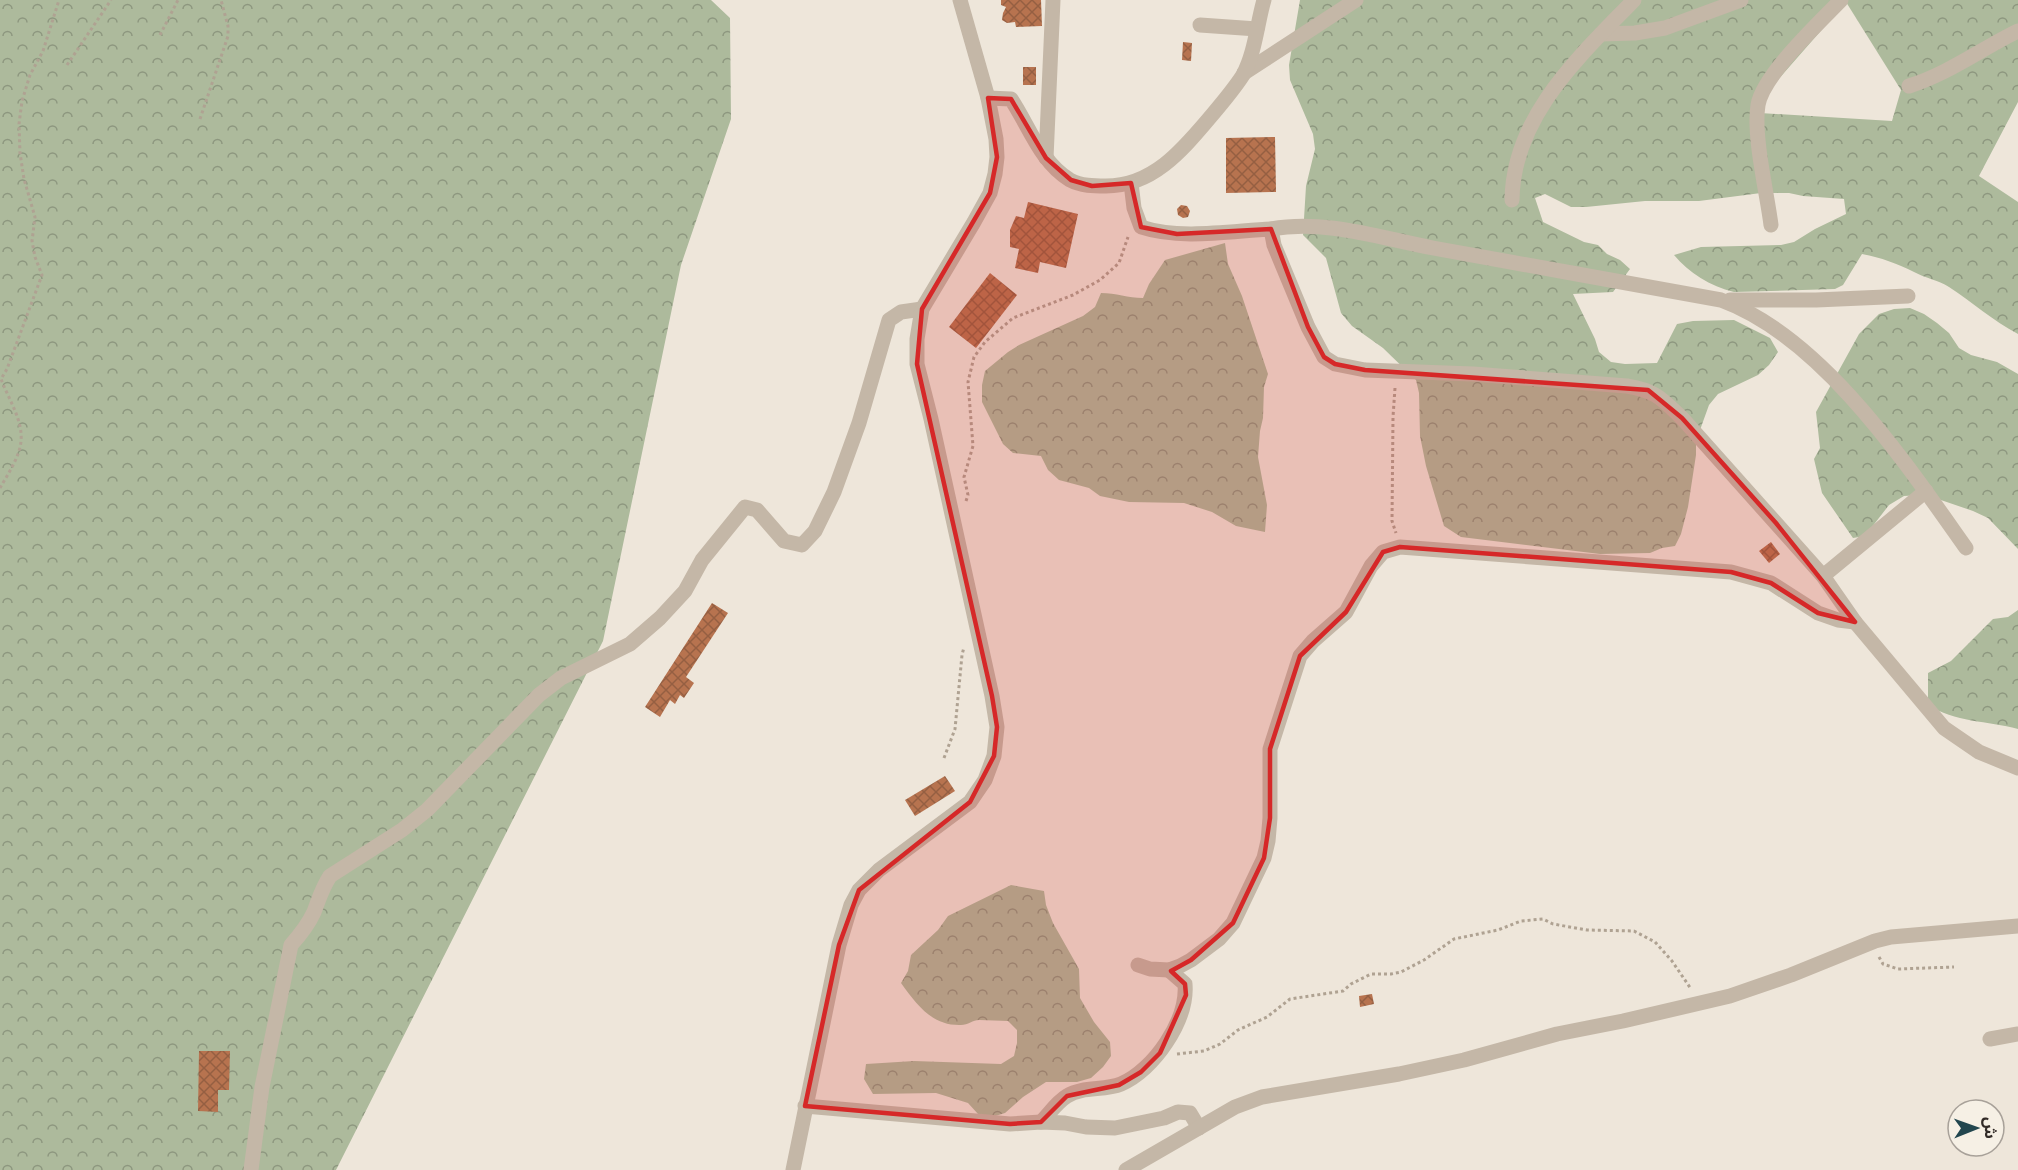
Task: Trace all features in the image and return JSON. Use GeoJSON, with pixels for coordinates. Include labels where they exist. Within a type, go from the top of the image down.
{"type":"FeatureCollection","features":[{"type":"Feature","properties":{"kind":"street"},"geometry":{"type":"LineString","coordinates":[[793,1170],[839,945],[851,905],[859,890],[879,870],[970,802],[985,780],[994,756],[997,727],[976,621],[917,364],[917,339],[922,309],[990,193],[997,157],[988,98],[960,0]]}},
{"type":"Feature","properties":{"kind":"street"},"geometry":{"type":"LineString","coordinates":[[1046,158],[1053,0]]}},
{"type":"Feature","properties":{"kind":"street"},"geometry":{"type":"LineString","coordinates":[[988,98],[1011,99],[1046,158],[1071,180],[1092,186],[1118,186],[1131,183],[1145,178],[1170,162],[1233,90],[1244,73],[1264,0]]}},
{"type":"Feature","properties":{"kind":"street"},"geometry":{"type":"LineString","coordinates":[[1244,73],[1356,0]]}},
{"type":"Feature","properties":{"kind":"street"},"geometry":{"type":"LineString","coordinates":[[1512,200],[1518,158],[1529,128],[1569,68],[1634,0]]}},
{"type":"Feature","properties":{"kind":"street"},"geometry":{"type":"LineString","coordinates":[[1601,34],[1635,33],[1665,28],[1741,0]]}},
{"type":"Feature","properties":{"kind":"street"},"geometry":{"type":"LineString","coordinates":[[1771,225],[1759,137],[1758,105],[1773,76],[1841,0]]}},
{"type":"Feature","properties":{"kind":"street"},"geometry":{"type":"LineString","coordinates":[[1200,25],[1257,29]]}},
{"type":"Feature","properties":{"kind":"street"},"geometry":{"type":"LineString","coordinates":[[1909,86],[1928,80],[1988,45],[2018,31]]}},
{"type":"Feature","properties":{"kind":"street"},"geometry":{"type":"LineString","coordinates":[[1131,183],[1134,208],[1142,227],[1152,231],[1177,234],[1271,229],[1283,226],[1343,229],[1720,300],[1744,308],[1797,344],[1853,399],[1926,491],[1966,548]]}},
{"type":"Feature","properties":{"kind":"street"},"geometry":{"type":"LineString","coordinates":[[1271,229],[1274,245],[1283,267],[1308,327],[1324,357],[1348,368],[1627,386],[1648,390],[1662,398],[1823,576],[1855,622],[1944,728],[1979,752],[2018,768]]}},
{"type":"Feature","properties":{"kind":"street"},"geometry":{"type":"LineString","coordinates":[[1720,300],[1816,300],[1908,296]]}},
{"type":"Feature","properties":{"kind":"street"},"geometry":{"type":"LineString","coordinates":[[251,1170],[262,1087],[279,1010],[284,971],[291,945],[303,932],[314,913],[322,888],[330,876],[402,830],[428,810],[546,689],[561,678],[630,644],[660,618],[685,591],[702,560],[745,507],[757,510],[784,541],[802,545],[815,531],[834,492],[859,423],[889,320],[901,312],[922,309]]}},
{"type":"Feature","properties":{"kind":"street"},"geometry":{"type":"LineString","coordinates":[[1823,576],[1926,491]]}},
{"type":"Feature","properties":{"kind":"street"},"geometry":{"type":"LineString","coordinates":[[1138,965],[1150,969],[1169,970],[1191,960],[1219,939],[1233,923],[1264,858],[1270,818],[1270,749],[1300,656],[1313,640],[1346,612],[1371,566],[1383,552],[1400,547],[1731,572],[1771,583],[1818,613],[1838,620],[1855,622]]}},
{"type":"Feature","properties":{"kind":"street"},"geometry":{"type":"LineString","coordinates":[[1126,1170],[1235,1107],[1262,1097],[1399,1074],[1557,1034],[1730,996],[1891,937],[2018,927]]}},
{"type":"Feature","properties":{"kind":"street"},"geometry":{"type":"LineString","coordinates":[[1041,1122],[1067,1096],[1088,1089],[1119,1085],[1141,1072],[1160,1053],[1186,995],[1185,984],[1169,970]]}},
{"type":"Feature","properties":{"kind":"street"},"geometry":{"type":"LineString","coordinates":[[1990,1039],[2018,1034]]}},
{"type":"Feature","properties":{"kind":"street"},"geometry":{"type":"LineString","coordinates":[[805,1106],[1010,1124],[1041,1122],[1115,1128],[1164,1118],[1178,1112],[1190,1113],[1199,1128]]}},
{"type":"Feature","properties":{"kind":"path"},"geometry":{"type":"LineString","coordinates":[[0,488],[21,443],[21,433],[16,416],[1,379],[7,369],[42,275],[35,257],[33,241],[35,217],[24,179],[19,124],[22,101],[30,75],[43,51],[59,0]]}},
{"type":"Feature","properties":{"kind":"path"},"geometry":{"type":"LineString","coordinates":[[67,65],[111,0]]}},
{"type":"Feature","properties":{"kind":"path"},"geometry":{"type":"LineString","coordinates":[[160,35],[178,0]]}},
{"type":"Feature","properties":{"kind":"path"},"geometry":{"type":"LineString","coordinates":[[200,119],[228,36],[228,26],[221,0]]}},
{"type":"Feature","properties":{"kind":"path"},"geometry":{"type":"LineString","coordinates":[[955,527],[964,510],[968,495],[964,477],[973,446],[968,382],[974,357],[992,336],[1013,318],[1073,296],[1100,280],[1119,263],[1128,236],[1142,227]]}},
{"type":"Feature","properties":{"kind":"path"},"geometry":{"type":"LineString","coordinates":[[1396,371],[1392,521],[1400,547]]}},
{"type":"Feature","properties":{"kind":"path"},"geometry":{"type":"LineString","coordinates":[[944,758],[955,729],[962,655],[976,621]]}},
{"type":"Feature","properties":{"kind":"path"},"geometry":{"type":"LineString","coordinates":[[1160,1053],[1170,1056],[1212,1048],[1221,1044],[1238,1030],[1267,1017],[1290,999],[1343,991],[1351,984],[1371,974],[1401,972],[1424,960],[1454,939],[1498,930],[1528,920],[1543,919],[1564,927],[1587,930],[1634,931],[1647,937],[1672,961],[1700,1003]]}},
{"type":"Feature","properties":{"kind":"path"},"geometry":{"type":"LineString","coordinates":[[1875,941],[1877,954],[1883,964],[1890,967],[1898,969],[1954,967]]}},
{"type":"Feature","properties":{"kind":"highlighted area"},"geometry":{"type":"Polygon","coordinates":[[[988,98],[1011,99],[1046,158],[1071,180],[1092,186],[1131,183],[1141,227],[1177,234],[1271,229],[1308,327],[1324,357],[1335,364],[1365,370],[1648,390],[1682,418],[1776,523],[1855,622],[1818,613],[1771,583],[1731,572],[1400,547],[1383,552],[1346,612],[1300,656],[1270,749],[1270,818],[1264,858],[1233,923],[1191,960],[1171,971],[1185,984],[1186,995],[1160,1053],[1141,1072],[1119,1085],[1067,1096],[1041,1122],[1010,1124],[805,1106],[839,945],[859,890],[970,802],[994,756],[997,727],[992,696],[917,364],[922,309],[990,193],[997,157],[988,98]]]}},
{"type":"Feature","properties":{"kind":"green space"},"geometry":{"type":"Polygon","coordinates":[[[0,0],[711,0],[730,18],[731,119],[681,265],[603,641],[336,1170],[0,1170],[0,0]]]}},
{"type":"Feature","properties":{"kind":"green space"},"geometry":{"type":"Polygon","coordinates":[[[1300,0],[2018,0],[2018,102],[1979,176],[2018,202],[2018,334],[1945,285],[1895,263],[1862,254],[1843,285],[1835,289],[1734,292],[1701,278],[1686,268],[1674,255],[1701,247],[1781,245],[1794,242],[1846,214],[1844,199],[1789,193],[1761,193],[1699,201],[1645,201],[1571,207],[1545,194],[1535,198],[1543,222],[1584,242],[1598,245],[1630,269],[1613,292],[1573,294],[1599,352],[1611,362],[1657,363],[1677,324],[1693,321],[1734,320],[1770,338],[1778,352],[1758,375],[1718,394],[1709,405],[1696,441],[1688,507],[1681,534],[1675,546],[1650,553],[1600,554],[1461,537],[1444,526],[1426,466],[1420,436],[1419,393],[1416,380],[1383,348],[1352,326],[1341,313],[1326,258],[1303,235],[1306,186],[1315,149],[1313,134],[1290,80],[1289,65],[1300,0]],[[1846,2],[1762,98],[1760,113],[1892,121],[1901,90],[1846,2]]]}},
{"type":"Feature","properties":{"kind":"green space"},"geometry":{"type":"Polygon","coordinates":[[[1225,243],[1228,264],[1242,296],[1268,374],[1264,387],[1258,457],[1267,505],[1265,532],[1236,526],[1212,512],[1184,503],[1129,502],[1100,496],[1089,488],[1059,480],[1048,470],[1041,456],[1013,453],[1003,444],[982,402],[985,371],[1019,345],[1083,316],[1095,307],[1101,293],[1143,298],[1149,284],[1165,260],[1225,243]]]}},
{"type":"Feature","properties":{"kind":"green space"},"geometry":{"type":"Polygon","coordinates":[[[1910,308],[1937,323],[1949,333],[1959,348],[1971,355],[1997,362],[2018,374],[2018,549],[1988,518],[1921,495],[1904,496],[1889,505],[1865,536],[1853,538],[1822,493],[1814,459],[1820,448],[1816,412],[1859,334],[1879,314],[1894,309],[1910,308]]]}},
{"type":"Feature","properties":{"kind":"green space"},"geometry":{"type":"Polygon","coordinates":[[[2018,610],[2018,729],[1960,718],[1928,705],[1928,673],[1951,661],[1993,619],[2008,617],[2018,610]]]}},
{"type":"Feature","properties":{"kind":"green space"},"geometry":{"type":"Polygon","coordinates":[[[1011,885],[1044,891],[1046,905],[1053,923],[1079,969],[1080,998],[1094,1022],[1110,1042],[1111,1056],[1091,1078],[1077,1082],[1046,1082],[1023,1097],[1005,1113],[992,1117],[978,1114],[968,1103],[936,1093],[873,1094],[864,1079],[866,1064],[914,1061],[1001,1064],[1014,1056],[1017,1030],[1008,1021],[979,1020],[961,1025],[942,1022],[926,1013],[901,983],[908,971],[911,955],[938,930],[948,916],[1011,885]]]}},
{"type":"Feature","properties":{"kind":"building"},"geometry":{"type":"Polygon","coordinates":[[[1001,0],[1041,0],[1042,26],[1016,27],[1015,22],[1007,23],[1002,20],[1006,7],[1001,5],[1001,0]]]}},
{"type":"Feature","properties":{"kind":"building"},"geometry":{"type":"Polygon","coordinates":[[[1183,42],[1192,43],[1191,61],[1182,60],[1183,42]]]}},
{"type":"Feature","properties":{"kind":"building"},"geometry":{"type":"Polygon","coordinates":[[[1023,67],[1036,67],[1036,85],[1023,85],[1023,67]]]}},
{"type":"Feature","properties":{"kind":"building"},"geometry":{"type":"Polygon","coordinates":[[[1275,137],[1276,192],[1226,193],[1226,138],[1275,137]]]}},
{"type":"Feature","properties":{"kind":"building"},"geometry":{"type":"Polygon","coordinates":[[[1028,202],[1078,214],[1066,268],[1040,262],[1038,273],[1015,268],[1019,249],[1010,247],[1010,230],[1016,216],[1024,218],[1028,202]]]}},
{"type":"Feature","properties":{"kind":"building"},"geometry":{"type":"Polygon","coordinates":[[[1181,205],[1187,206],[1190,211],[1188,217],[1183,218],[1178,215],[1177,209],[1181,205]]]}},
{"type":"Feature","properties":{"kind":"building"},"geometry":{"type":"Polygon","coordinates":[[[990,273],[1017,295],[976,348],[949,327],[990,273]]]}},
{"type":"Feature","properties":{"kind":"building"},"geometry":{"type":"Polygon","coordinates":[[[1771,542],[1780,554],[1769,563],[1759,551],[1771,542]]]}},
{"type":"Feature","properties":{"kind":"building"},"geometry":{"type":"Polygon","coordinates":[[[712,603],[728,613],[686,677],[694,683],[684,698],[680,695],[675,704],[670,700],[660,717],[645,707],[712,603]]]}},
{"type":"Feature","properties":{"kind":"building"},"geometry":{"type":"Polygon","coordinates":[[[945,776],[955,791],[915,816],[905,800],[945,776]]]}},
{"type":"Feature","properties":{"kind":"building"},"geometry":{"type":"Polygon","coordinates":[[[1372,994],[1374,1004],[1360,1007],[1359,996],[1372,994]]]}},
{"type":"Feature","properties":{"kind":"building"},"geometry":{"type":"Polygon","coordinates":[[[199,1051],[230,1051],[229,1090],[218,1090],[218,1112],[198,1111],[199,1051]]]}}]}
